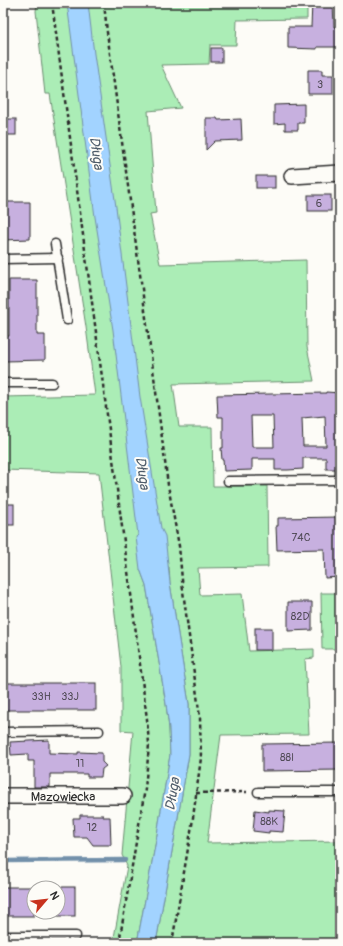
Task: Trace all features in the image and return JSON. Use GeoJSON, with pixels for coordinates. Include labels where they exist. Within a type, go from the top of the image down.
{"type":"FeatureCollection","features":[{"type":"Feature","properties":{"kind":"street"},"geometry":{"type":"LineString","coordinates":[[292,176],[340,173]]}},
{"type":"Feature","properties":{"kind":"street","name":"Mazowiecka"},"geometry":{"type":"LineString","coordinates":[[3,796],[123,796]]}},
{"type":"Feature","properties":{"kind":"lane"},"geometry":{"type":"LineString","coordinates":[[55,244],[67,320]]}},
{"type":"Feature","properties":{"kind":"lane"},"geometry":{"type":"LineString","coordinates":[[3,259],[58,258]]}},
{"type":"Feature","properties":{"kind":"lane"},"geometry":{"type":"LineString","coordinates":[[3,384],[52,383]]}},
{"type":"Feature","properties":{"kind":"lane"},"geometry":{"type":"LineString","coordinates":[[228,481],[340,480]]}},
{"type":"Feature","properties":{"kind":"lane"},"geometry":{"type":"LineString","coordinates":[[3,732],[99,731]]}},
{"type":"Feature","properties":{"kind":"lane"},"geometry":{"type":"LineString","coordinates":[[258,792],[340,792]]}},
{"type":"Feature","properties":{"kind":"lane"},"geometry":{"type":"LineString","coordinates":[[3,936],[76,936]]}},
{"type":"Feature","properties":{"kind":"path"},"geometry":{"type":"LineString","coordinates":[[52,3],[147,719],[148,757],[145,788],[119,943]]}},
{"type":"Feature","properties":{"kind":"path"},"geometry":{"type":"LineString","coordinates":[[104,3],[168,485],[179,546],[183,591],[200,718],[201,758],[192,825],[172,943]]}},
{"type":"Feature","properties":{"kind":"path"},"geometry":{"type":"LineString","coordinates":[[196,793],[258,792]]}},
{"type":"Feature","properties":{"kind":"green space"},"geometry":{"type":"Polygon","coordinates":[[[37,3],[307,3],[307,19],[237,20],[236,45],[210,45],[209,64],[161,65],[181,108],[148,111],[156,213],[150,214],[160,264],[306,260],[307,347],[314,381],[173,384],[179,427],[212,427],[213,486],[267,486],[268,567],[198,568],[200,595],[242,594],[249,651],[314,649],[314,658],[305,659],[309,734],[221,735],[207,843],[340,841],[340,943],[156,943],[189,754],[189,704],[170,583],[169,567],[140,569],[146,585],[166,704],[170,755],[137,943],[113,943],[127,866],[122,855],[133,731],[121,730],[121,667],[99,473],[3,470],[3,397],[95,395],[50,94],[45,94],[36,11],[37,3]]]}},
{"type":"Feature","properties":{"kind":"green space"},"geometry":{"type":"Polygon","coordinates":[[[321,593],[340,593],[340,649],[322,649],[321,593]]]}},
{"type":"Feature","properties":{"kind":"water","name":"Długa"},"geometry":{"type":"Polygon","coordinates":[[[67,3],[88,3],[140,397],[161,528],[165,536],[170,583],[189,704],[189,754],[156,943],[137,943],[170,755],[169,728],[146,585],[140,569],[136,537],[138,535],[113,330],[95,217],[67,3]]]}},
{"type":"Feature","properties":{"kind":"building"},"geometry":{"type":"Polygon","coordinates":[[[312,3],[333,3],[334,27],[340,27],[340,47],[317,47],[317,49],[288,48],[288,27],[311,27],[312,3]]]}},
{"type":"Feature","properties":{"kind":"building"},"geometry":{"type":"Polygon","coordinates":[[[211,48],[222,48],[222,62],[211,62],[211,48]]]}},
{"type":"Feature","properties":{"kind":"building"},"geometry":{"type":"Polygon","coordinates":[[[308,70],[322,70],[322,75],[333,75],[333,94],[308,94],[308,70]]]}},
{"type":"Feature","properties":{"kind":"building"},"geometry":{"type":"Polygon","coordinates":[[[304,104],[304,123],[298,123],[298,130],[285,130],[285,123],[274,124],[274,105],[304,104]]]}},
{"type":"Feature","properties":{"kind":"building"},"geometry":{"type":"Polygon","coordinates":[[[206,118],[217,118],[218,120],[241,119],[242,140],[215,141],[206,150],[206,118]]]}},
{"type":"Feature","properties":{"kind":"building"},"geometry":{"type":"Polygon","coordinates":[[[3,119],[16,119],[16,135],[3,135],[3,119]]]}},
{"type":"Feature","properties":{"kind":"building"},"geometry":{"type":"Polygon","coordinates":[[[256,176],[275,176],[275,188],[256,188],[256,176]]]}},
{"type":"Feature","properties":{"kind":"building"},"geometry":{"type":"Polygon","coordinates":[[[308,195],[331,195],[331,211],[308,211],[308,195]]]}},
{"type":"Feature","properties":{"kind":"building"},"geometry":{"type":"Polygon","coordinates":[[[3,202],[30,202],[30,239],[3,240],[3,202]]]}},
{"type":"Feature","properties":{"kind":"building"},"geometry":{"type":"Polygon","coordinates":[[[9,280],[37,280],[37,335],[45,335],[45,360],[5,361],[5,336],[9,336],[9,280]]]}},
{"type":"Feature","properties":{"kind":"building"},"geometry":{"type":"Polygon","coordinates":[[[340,393],[340,469],[326,469],[326,458],[303,458],[303,469],[275,470],[275,459],[252,459],[252,470],[224,471],[221,448],[223,448],[223,417],[218,417],[217,395],[340,393]],[[251,416],[252,447],[274,447],[273,416],[251,416]],[[325,416],[302,418],[303,446],[326,446],[325,416]]]}},
{"type":"Feature","properties":{"kind":"building"},"geometry":{"type":"Polygon","coordinates":[[[3,504],[14,504],[14,525],[3,525],[3,504]]]}},
{"type":"Feature","properties":{"kind":"building"},"geometry":{"type":"Polygon","coordinates":[[[340,517],[340,577],[325,578],[324,549],[277,550],[276,526],[278,526],[278,518],[340,517]]]}},
{"type":"Feature","properties":{"kind":"building"},"geometry":{"type":"Polygon","coordinates":[[[288,602],[312,602],[312,630],[288,631],[288,602]]]}},
{"type":"Feature","properties":{"kind":"building"},"geometry":{"type":"Polygon","coordinates":[[[255,628],[272,628],[272,650],[255,650],[255,628]]]}},
{"type":"Feature","properties":{"kind":"building"},"geometry":{"type":"Polygon","coordinates":[[[3,683],[96,683],[96,710],[3,710],[3,683]]]}},
{"type":"Feature","properties":{"kind":"building"},"geometry":{"type":"Polygon","coordinates":[[[49,740],[49,753],[102,753],[102,762],[106,766],[102,769],[101,777],[87,777],[87,774],[50,774],[50,787],[34,787],[34,761],[28,761],[28,754],[11,755],[10,742],[49,740]]]}},
{"type":"Feature","properties":{"kind":"building"},"geometry":{"type":"Polygon","coordinates":[[[340,743],[340,770],[262,771],[262,744],[340,743]]]}},
{"type":"Feature","properties":{"kind":"building"},"geometry":{"type":"Polygon","coordinates":[[[255,810],[269,812],[269,810],[285,811],[283,832],[269,831],[269,833],[253,831],[255,810]]]}},
{"type":"Feature","properties":{"kind":"building"},"geometry":{"type":"Polygon","coordinates":[[[80,815],[103,815],[103,817],[110,817],[111,845],[93,845],[87,837],[74,837],[73,818],[80,818],[80,815]]]}},
{"type":"Feature","properties":{"kind":"building"},"geometry":{"type":"Polygon","coordinates":[[[3,887],[26,887],[26,916],[3,916],[3,887]]]}},
{"type":"Feature","properties":{"kind":"building"},"geometry":{"type":"Polygon","coordinates":[[[66,887],[75,887],[75,916],[66,916],[66,887]]]}},
{"type":"Feature","properties":{"kind":"waterway"},"geometry":{"type":"LineString","coordinates":[[3,861],[125,860]]}}]}
